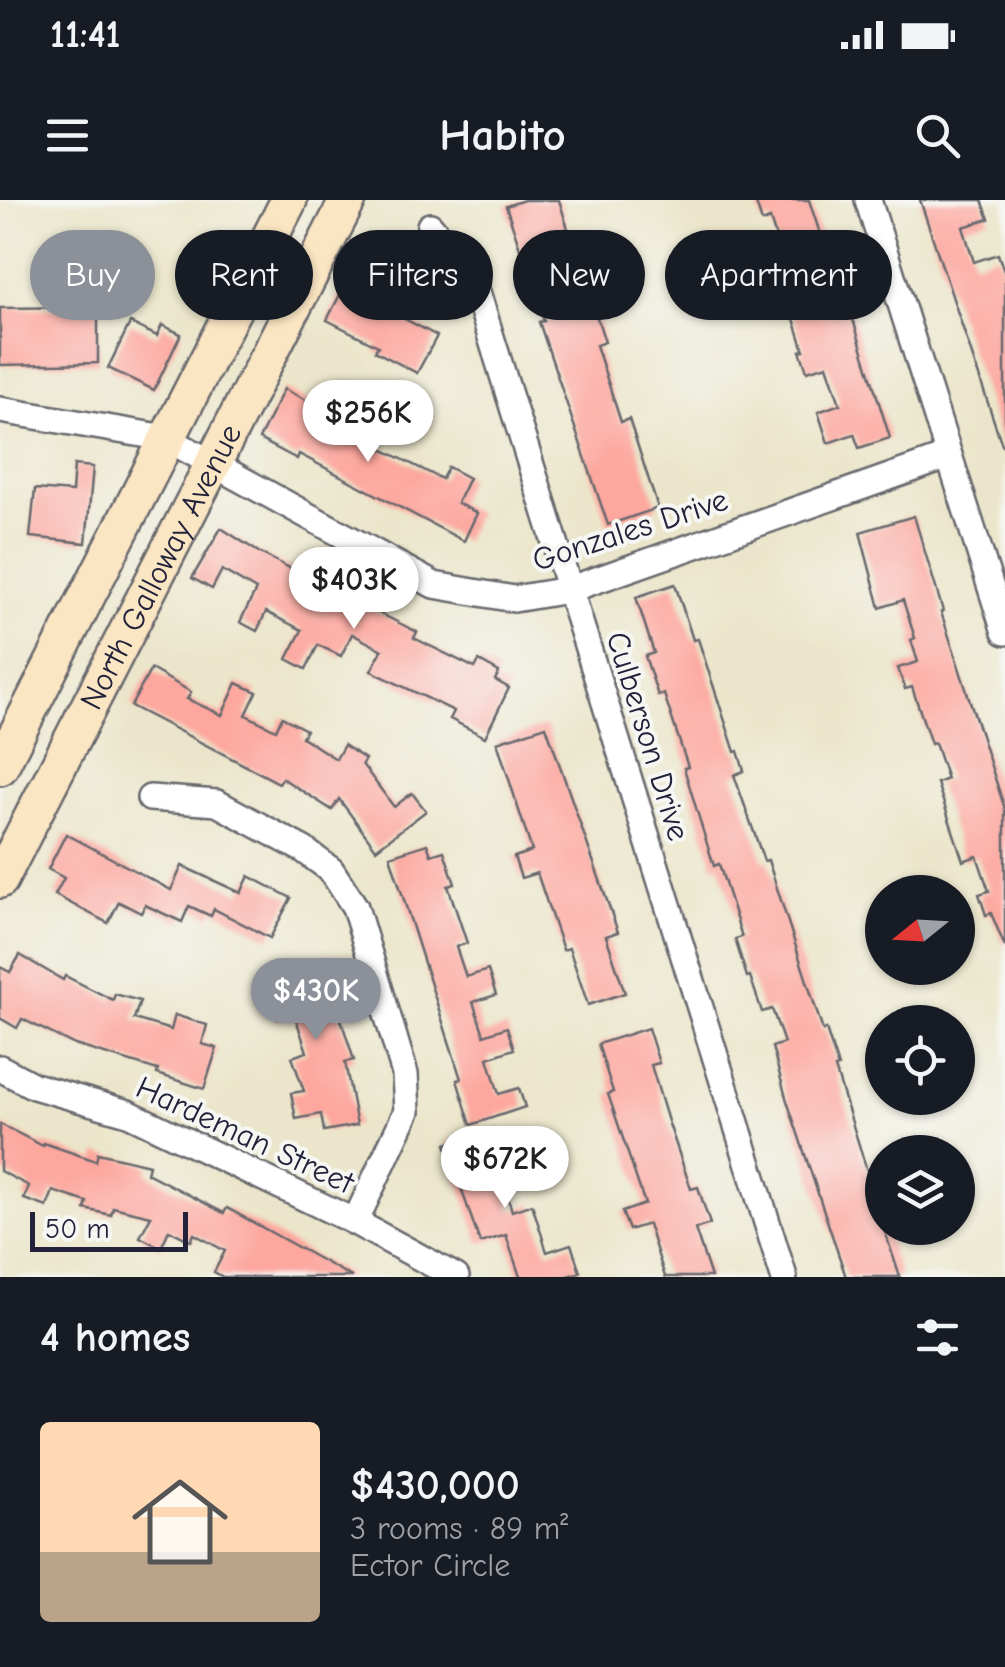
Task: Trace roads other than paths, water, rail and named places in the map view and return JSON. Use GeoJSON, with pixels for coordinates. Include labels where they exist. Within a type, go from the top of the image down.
{"type":"FeatureCollection","features":[{"type":"Feature","properties":{"kind":"main road","name":"North Galloway Avenue"},"geometry":{"type":"LineString","coordinates":[[0,767],[289,200]]}},
{"type":"Feature","properties":{"kind":"main road","name":"North Galloway Avenue"},"geometry":{"type":"LineString","coordinates":[[0,880],[348,200]]}},
{"type":"Feature","properties":{"kind":"street"},"geometry":{"type":"LineString","coordinates":[[868,200],[1005,632]]}},
{"type":"Feature","properties":{"kind":"street","name":"Culberson Drive"},"geometry":{"type":"LineString","coordinates":[[430,226],[472,276],[784,1277]]}},
{"type":"Feature","properties":{"kind":"street","name":"Gonzales Drive"},"geometry":{"type":"LineString","coordinates":[[0,410],[166,438],[434,586],[514,600],[568,590],[949,456]]}},
{"type":"Feature","properties":{"kind":"street"},"geometry":{"type":"LineString","coordinates":[[150,798],[217,803],[304,850],[331,870],[355,908],[406,1074],[407,1111],[355,1222]]}},
{"type":"Feature","properties":{"kind":"street","name":"Hardeman Street"},"geometry":{"type":"LineString","coordinates":[[0,1068],[34,1086],[128,1113],[355,1222],[456,1277]]}}]}
